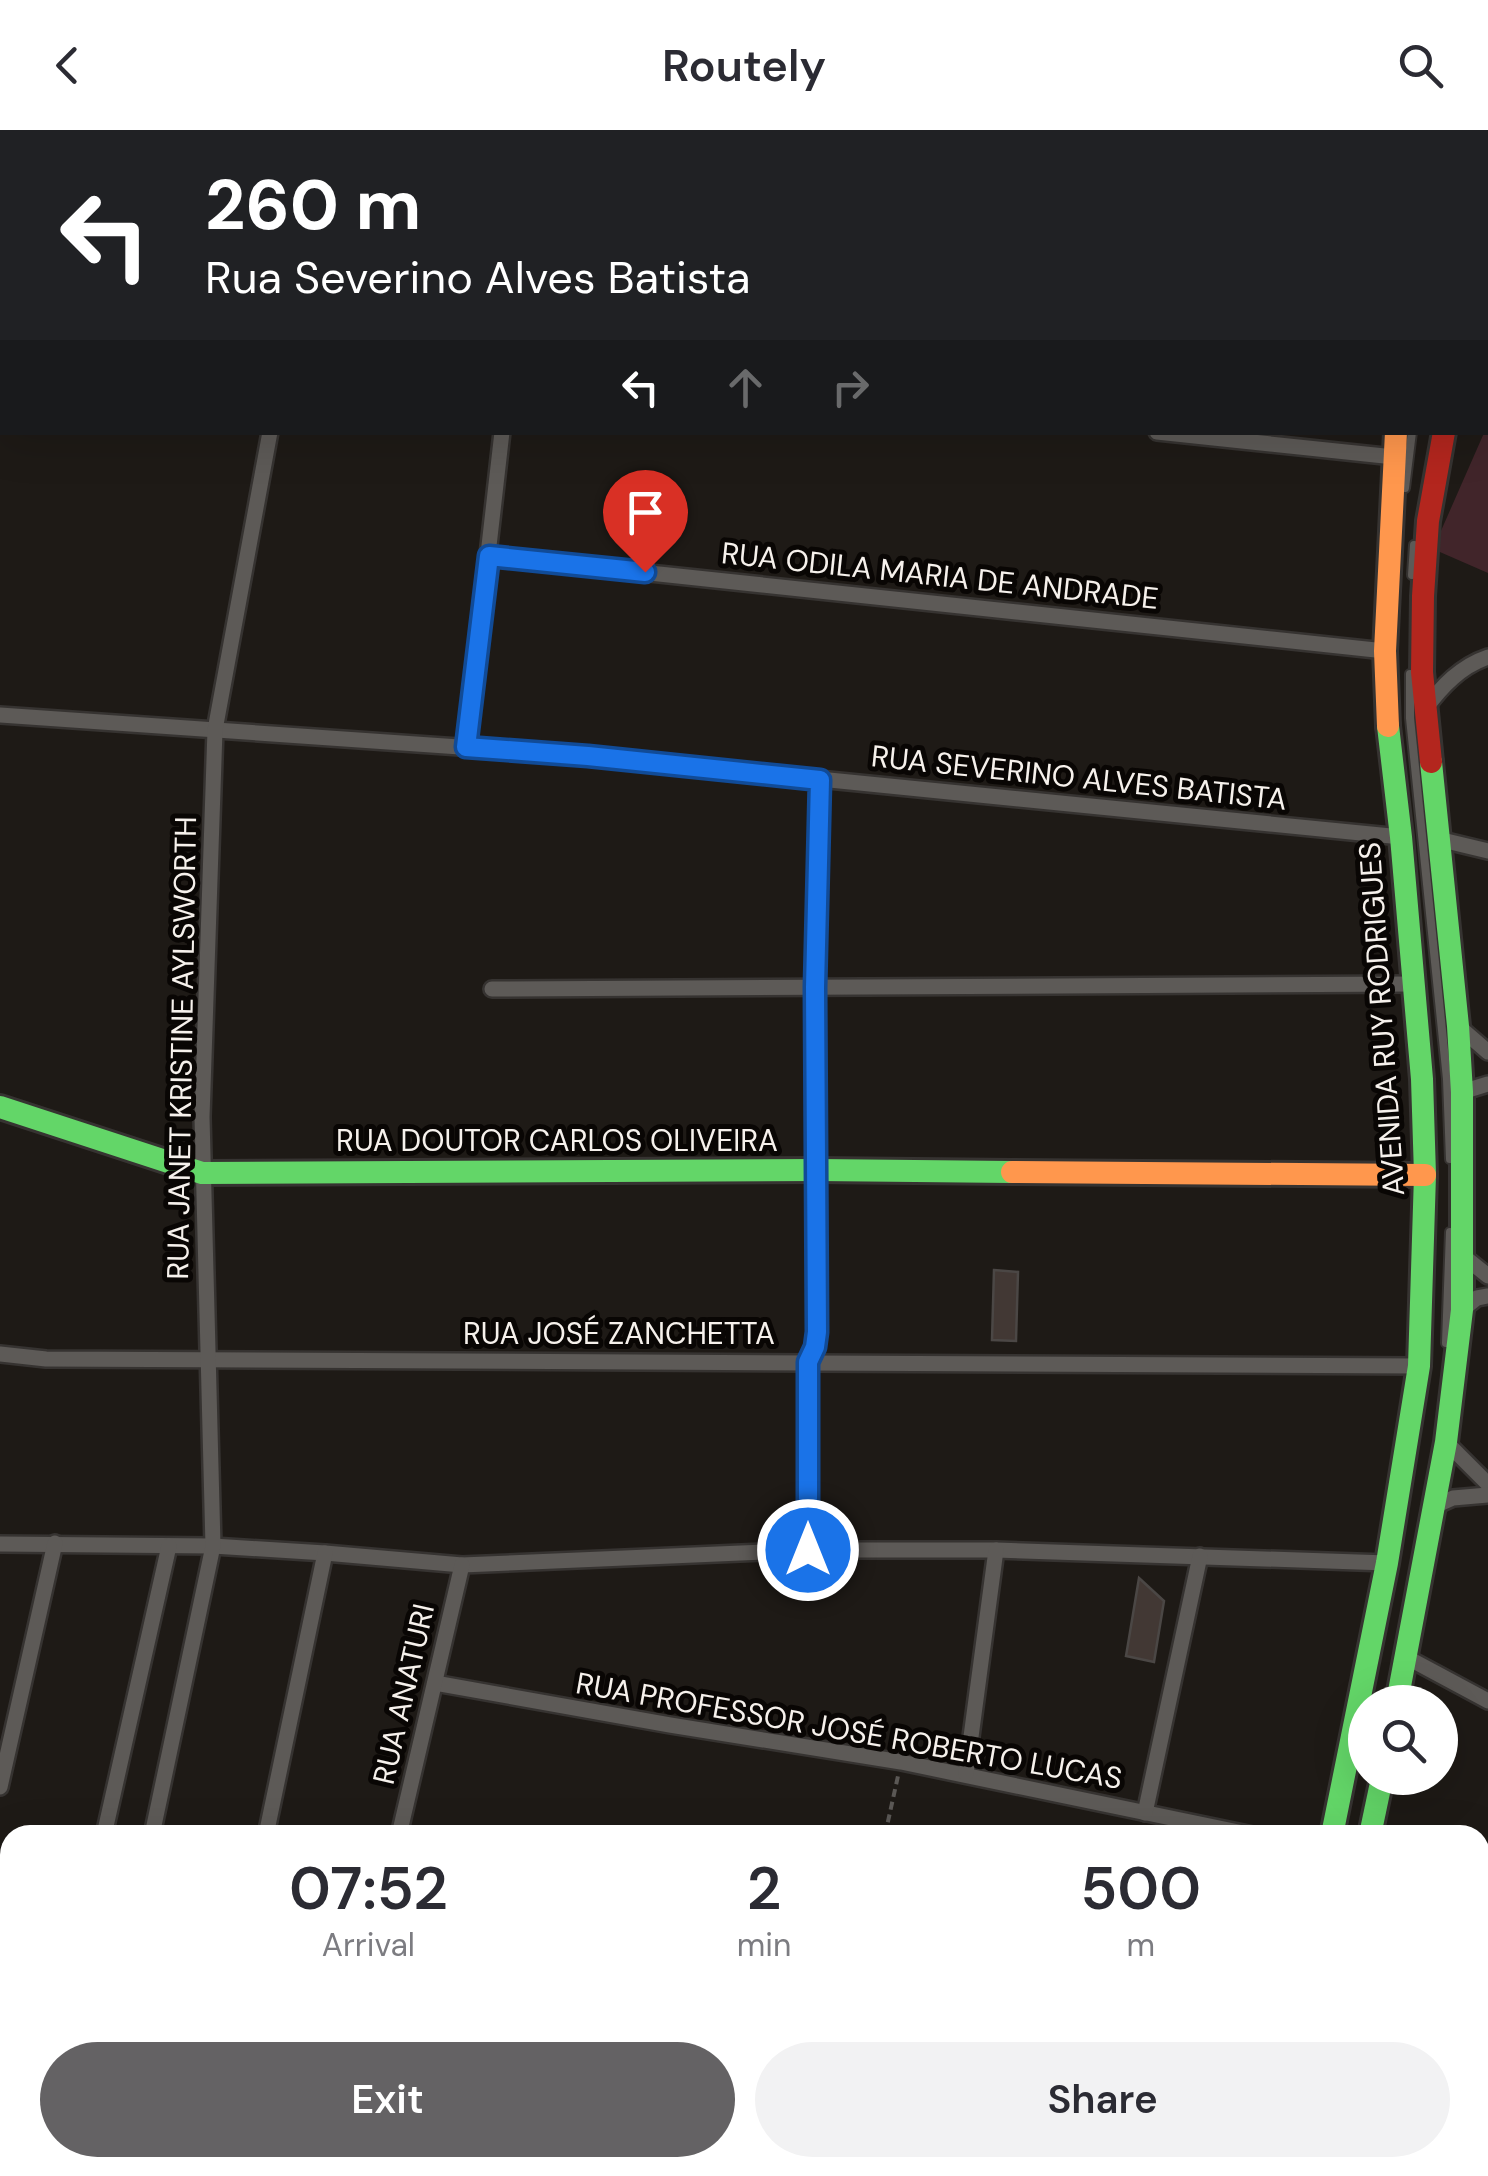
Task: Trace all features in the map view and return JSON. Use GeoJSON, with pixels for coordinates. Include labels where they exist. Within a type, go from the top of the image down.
{"type":"FeatureCollection","features":[{"type":"Feature","properties":{"kind":"main road","name":"AVENIDA RUY RODRIGUES"},"geometry":{"type":"LineString","coordinates":[[1396,435],[1392,647],[1386,707],[1458,1026],[1462,1092],[1462,1310],[1446,1442],[1400,1685]]}},
{"type":"Feature","properties":{"kind":"main road","name":"AVENIDA RUY RODRIGUES"},"geometry":{"type":"LineString","coordinates":[[1334,1825],[1392,1563],[1419,1366],[1425,1175],[1422,1079],[1413,984],[1425,710],[1422,596],[1437,441]]}},
{"type":"Feature","properties":{"kind":"main road","name":"RUA DOUTOR CARLOS OLIVEIRA"},"geometry":{"type":"LineString","coordinates":[[0,1106],[202,1173],[818,1170],[1425,1175]]}},
{"type":"Feature","properties":{"kind":"main road"},"geometry":{"type":"LineString","coordinates":[[1392,1563],[1425,1562]]}},
{"type":"Feature","properties":{"kind":"main road"},"geometry":{"type":"LineString","coordinates":[[1372,1825],[1378,1795]]}},
{"type":"Feature","properties":{"kind":"street","name":"RUA JANET KRISTINE AYLSWORTH"},"geometry":{"type":"LineString","coordinates":[[154,1825],[213,1546],[202,1173],[214,730],[269,435]]}},
{"type":"Feature","properties":{"kind":"street"},"geometry":{"type":"LineString","coordinates":[[466,747],[502,435]]}},
{"type":"Feature","properties":{"kind":"street"},"geometry":{"type":"LineString","coordinates":[[1185,435],[1394,457]]}},
{"type":"Feature","properties":{"kind":"street","name":"RUA ODILA MARIA DE ANDRADE"},"geometry":{"type":"LineString","coordinates":[[489,556],[1392,647]]}},
{"type":"Feature","properties":{"kind":"street"},"geometry":{"type":"LineString","coordinates":[[1425,710],[1462,669],[1488,656]]}},
{"type":"Feature","properties":{"kind":"street","name":"RUA SEVERINO ALVES BATISTA"},"geometry":{"type":"LineString","coordinates":[[0,716],[588,756],[1417,838],[1488,851]]}},
{"type":"Feature","properties":{"kind":"street"},"geometry":{"type":"LineString","coordinates":[[808,1550],[808,1362],[817,1332],[815,987],[820,780]]}},
{"type":"Feature","properties":{"kind":"street"},"geometry":{"type":"LineString","coordinates":[[492,989],[1413,984]]}},
{"type":"Feature","properties":{"kind":"street"},"geometry":{"type":"LineString","coordinates":[[1458,1026],[1488,1052]]}},
{"type":"Feature","properties":{"kind":"street"},"geometry":{"type":"LineString","coordinates":[[1462,1092],[1488,1084]]}},
{"type":"Feature","properties":{"kind":"street"},"geometry":{"type":"LineString","coordinates":[[1462,1255],[1488,1276]]}},
{"type":"Feature","properties":{"kind":"street"},"geometry":{"type":"LineString","coordinates":[[1462,1310],[1477,1298],[1488,1296]]}},
{"type":"Feature","properties":{"kind":"street","name":"RUA JOSÉ ZANCHETTA"},"geometry":{"type":"LineString","coordinates":[[0,1354],[46,1359],[1419,1366]]}},
{"type":"Feature","properties":{"kind":"street"},"geometry":{"type":"LineString","coordinates":[[1446,1442],[1488,1484]]}},
{"type":"Feature","properties":{"kind":"street"},"geometry":{"type":"LineString","coordinates":[[1435,1506],[1453,1498],[1488,1495]]}},
{"type":"Feature","properties":{"kind":"street"},"geometry":{"type":"LineString","coordinates":[[0,1787],[54,1543]]}},
{"type":"Feature","properties":{"kind":"street"},"geometry":{"type":"LineString","coordinates":[[0,1544],[213,1546],[462,1566],[808,1550],[996,1550],[1392,1563]]}},
{"type":"Feature","properties":{"kind":"street"},"geometry":{"type":"LineString","coordinates":[[106,1825],[169,1546]]}},
{"type":"Feature","properties":{"kind":"street"},"geometry":{"type":"LineString","coordinates":[[966,1774],[996,1550]]}},
{"type":"Feature","properties":{"kind":"street"},"geometry":{"type":"LineString","coordinates":[[268,1825],[324,1552]]}},
{"type":"Feature","properties":{"kind":"street"},"geometry":{"type":"LineString","coordinates":[[1145,1814],[1200,1556]]}},
{"type":"Feature","properties":{"kind":"street","name":"RUA ANATURI"},"geometry":{"type":"LineString","coordinates":[[401,1825],[462,1566]]}},
{"type":"Feature","properties":{"kind":"street"},"geometry":{"type":"LineString","coordinates":[[1406,1656],[1488,1701]]}},
{"type":"Feature","properties":{"kind":"street","name":"RUA PROFESSOR JOSÉ ROBERTO LUCAS"},"geometry":{"type":"LineString","coordinates":[[435,1683],[966,1774],[1202,1825]]}},
{"type":"Feature","properties":{"kind":"lane"},"geometry":{"type":"LineString","coordinates":[[1404,495],[1412,435]]}},
{"type":"Feature","properties":{"kind":"lane"},"geometry":{"type":"LineString","coordinates":[[1418,522],[1420,504]]}},
{"type":"Feature","properties":{"kind":"lane"},"geometry":{"type":"LineString","coordinates":[[1392,647],[1402,527]]}},
{"type":"Feature","properties":{"kind":"lane"},"geometry":{"type":"LineString","coordinates":[[1412,576],[1415,540]]}},
{"type":"Feature","properties":{"kind":"lane"},"geometry":{"type":"LineString","coordinates":[[1410,668],[1431,1062]]}},
{"type":"Feature","properties":{"kind":"lane"},"geometry":{"type":"LineString","coordinates":[[0,706],[23,717]]}},
{"type":"Feature","properties":{"kind":"lane"},"geometry":{"type":"LineString","coordinates":[[1417,838],[1447,1079],[1450,1178]]}},
{"type":"Feature","properties":{"kind":"lane"},"geometry":{"type":"LineString","coordinates":[[1445,1353],[1450,1214]]}},
{"type":"Feature","properties":{"kind":"lane"},"geometry":{"type":"LineString","coordinates":[[1390,1598],[1392,1563]]}},
{"type":"Feature","properties":{"kind":"path"},"geometry":{"type":"LineString","coordinates":[[887,1825],[900,1762]]}},
{"type":"Feature","properties":{"kind":"shaded area"},"geometry":{"type":"Polygon","coordinates":[[[1483,435],[1488,435],[1488,573],[1433,549],[1483,435]]]}},
{"type":"Feature","properties":{"kind":"building"},"geometry":{"type":"Polygon","coordinates":[[[994,1270],[1018,1272],[1016,1341],[992,1340],[994,1270]]]}},
{"type":"Feature","properties":{"kind":"building"},"geometry":{"type":"Polygon","coordinates":[[[1139,1578],[1164,1601],[1154,1662],[1126,1656],[1139,1578]]]}},
{"type":"Feature","properties":{"kind":"traffic: fast"},"geometry":{"type":"LineString","coordinates":[[1334,1825],[1387,1563],[1419,1366],[1425,1175],[1422,1079],[1388,726]]}},
{"type":"Feature","properties":{"kind":"traffic: fast"},"geometry":{"type":"LineString","coordinates":[[1400,1685],[1446,1442],[1462,1310],[1462,1092],[1431,762]]}},
{"type":"Feature","properties":{"kind":"traffic: fast"},"geometry":{"type":"LineString","coordinates":[[0,1107],[202,1173],[1012,1172]]}},
{"type":"Feature","properties":{"kind":"traffic: fast"},"geometry":{"type":"LineString","coordinates":[[1372,1825],[1378,1795]]}},
{"type":"Feature","properties":{"kind":"traffic: slow"},"geometry":{"type":"LineString","coordinates":[[1388,726],[1385,651],[1396,435]]}},
{"type":"Feature","properties":{"kind":"traffic: slow"},"geometry":{"type":"LineString","coordinates":[[1012,1172],[1425,1175]]}},
{"type":"Feature","properties":{"kind":"traffic: jam"},"geometry":{"type":"LineString","coordinates":[[1431,762],[1422,672],[1423,596],[1428,521],[1443,435]]}},
{"type":"Feature","properties":{"kind":"route"},"geometry":{"type":"LineString","coordinates":[[645,572],[489,556],[466,747],[820,780],[815,987],[817,1332],[808,1362],[808,1550]]}}]}
